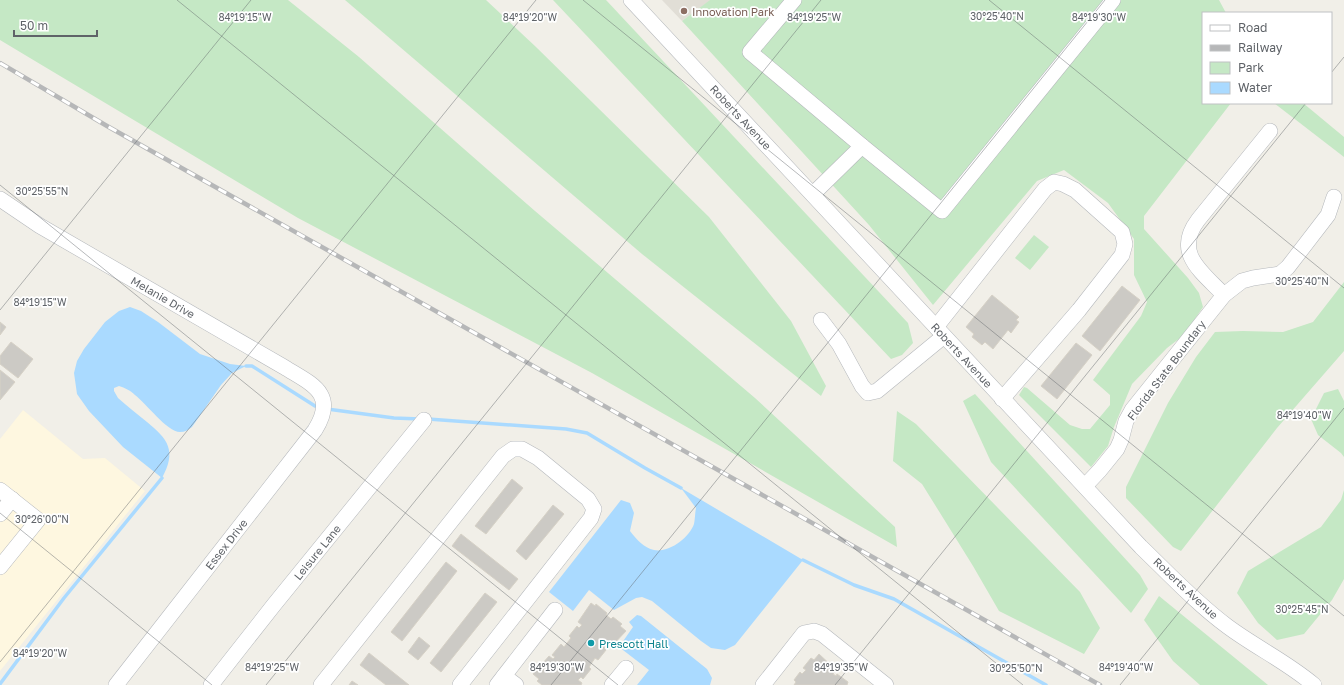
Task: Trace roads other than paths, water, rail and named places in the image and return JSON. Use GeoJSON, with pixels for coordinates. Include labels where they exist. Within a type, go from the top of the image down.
{"type":"FeatureCollection","features":[{"type":"Feature","properties":{"kind":"street","name":"Roberts Avenue"},"geometry":{"type":"LineString","coordinates":[[631,0],[1002,399],[1141,546],[1195,599],[1226,626],[1296,671],[1314,685]]}},
{"type":"Feature","properties":{"kind":"street"},"geometry":{"type":"LineString","coordinates":[[794,0],[750,52],[942,211],[1113,0]]}},
{"type":"Feature","properties":{"kind":"street"},"geometry":{"type":"LineString","coordinates":[[1224,295],[1196,266],[1188,248],[1188,238],[1192,228],[1198,220],[1270,131]]}},
{"type":"Feature","properties":{"kind":"street"},"geometry":{"type":"LineString","coordinates":[[813,194],[862,146]]}},
{"type":"Feature","properties":{"kind":"street"},"geometry":{"type":"LineString","coordinates":[[821,320],[839,344],[862,386],[868,393],[877,391],[940,331],[1045,188],[1054,182],[1063,184],[1075,190],[1122,232],[1125,244],[1122,255],[1079,310],[1002,399]]}},
{"type":"Feature","properties":{"kind":"street","name":"Florida State Boundary"},"geometry":{"type":"LineString","coordinates":[[1085,486],[1117,449],[1126,421],[1132,410],[1224,295],[1242,282],[1253,278],[1280,274],[1284,271],[1328,215],[1334,197]]}},
{"type":"Feature","properties":{"kind":"street","name":"Melanie Drive"},"geometry":{"type":"LineString","coordinates":[[0,199],[40,226],[284,367],[318,390],[323,404]]}},
{"type":"Feature","properties":{"kind":"street","name":"Essex Drive"},"geometry":{"type":"LineString","coordinates":[[116,685],[315,430],[320,423],[323,404]]}},
{"type":"Feature","properties":{"kind":"street","name":"Leisure Lane"},"geometry":{"type":"LineString","coordinates":[[211,685],[424,420]]}},
{"type":"Feature","properties":{"kind":"street"},"geometry":{"type":"LineString","coordinates":[[321,685],[503,456],[513,449],[522,449],[538,458],[588,499],[594,509],[591,518],[460,685]]}},
{"type":"Feature","properties":{"kind":"street"},"geometry":{"type":"LineString","coordinates":[[0,490],[38,520],[0,567]]}},
{"type":"Feature","properties":{"kind":"street"},"geometry":{"type":"LineString","coordinates":[[0,514],[12,499]]}},
{"type":"Feature","properties":{"kind":"street"},"geometry":{"type":"LineString","coordinates":[[505,682],[555,610]]}},
{"type":"Feature","properties":{"kind":"street"},"geometry":{"type":"LineString","coordinates":[[763,685],[804,633],[814,630],[822,634],[886,685]]}},
{"type":"Feature","properties":{"kind":"street"},"geometry":{"type":"LineString","coordinates":[[612,685],[626,668]]}},
{"type":"Feature","properties":{"kind":"water"},"geometry":{"type":"Polygon","coordinates":[[[130,307],[141,311],[158,322],[200,354],[230,364],[246,366],[232,373],[221,385],[192,427],[183,432],[175,431],[169,427],[129,390],[119,386],[114,388],[118,398],[154,428],[165,440],[168,446],[169,460],[167,469],[162,478],[123,447],[89,411],[77,394],[74,373],[77,361],[84,349],[105,322],[119,311],[130,307]]]}},
{"type":"Feature","properties":{"kind":"water"},"geometry":{"type":"Polygon","coordinates":[[[681,488],[803,560],[735,645],[725,650],[711,648],[652,601],[642,597],[636,598],[614,610],[589,590],[573,611],[549,592],[621,500],[630,503],[634,513],[630,531],[644,545],[654,550],[660,550],[672,547],[678,543],[688,534],[694,524],[696,508],[681,488]]]}},
{"type":"Feature","properties":{"kind":"water"},"geometry":{"type":"Polygon","coordinates":[[[637,615],[641,616],[707,669],[712,678],[710,685],[637,685],[649,670],[619,647],[633,627],[629,622],[637,615]]]}},
{"type":"Feature","properties":{"kind":"waterway"},"geometry":{"type":"LineString","coordinates":[[246,366],[252,366],[315,406],[321,407]]}},
{"type":"Feature","properties":{"kind":"waterway"},"geometry":{"type":"LineString","coordinates":[[327,409],[394,418],[420,419]]}},
{"type":"Feature","properties":{"kind":"waterway"},"geometry":{"type":"LineString","coordinates":[[428,419],[566,429],[587,433],[681,488]]}},
{"type":"Feature","properties":{"kind":"waterway"},"geometry":{"type":"LineString","coordinates":[[0,684],[64,598],[162,478]]}},
{"type":"Feature","properties":{"kind":"waterway"},"geometry":{"type":"LineString","coordinates":[[803,560],[854,585],[894,599],[1046,685]]}},
{"type":"Feature","properties":{"kind":"railway"},"geometry":{"type":"LineString","coordinates":[[0,63],[107,126],[1100,685]]}},
{"type":"Feature","properties":{"kind":"place","name":"Innovation Park"},"geometry":{"type":"Point","coordinates":[684,11]}},
{"type":"Feature","properties":{"kind":"place","name":"Prescott Hall"},"geometry":{"type":"Point","coordinates":[591,643]}}]}
